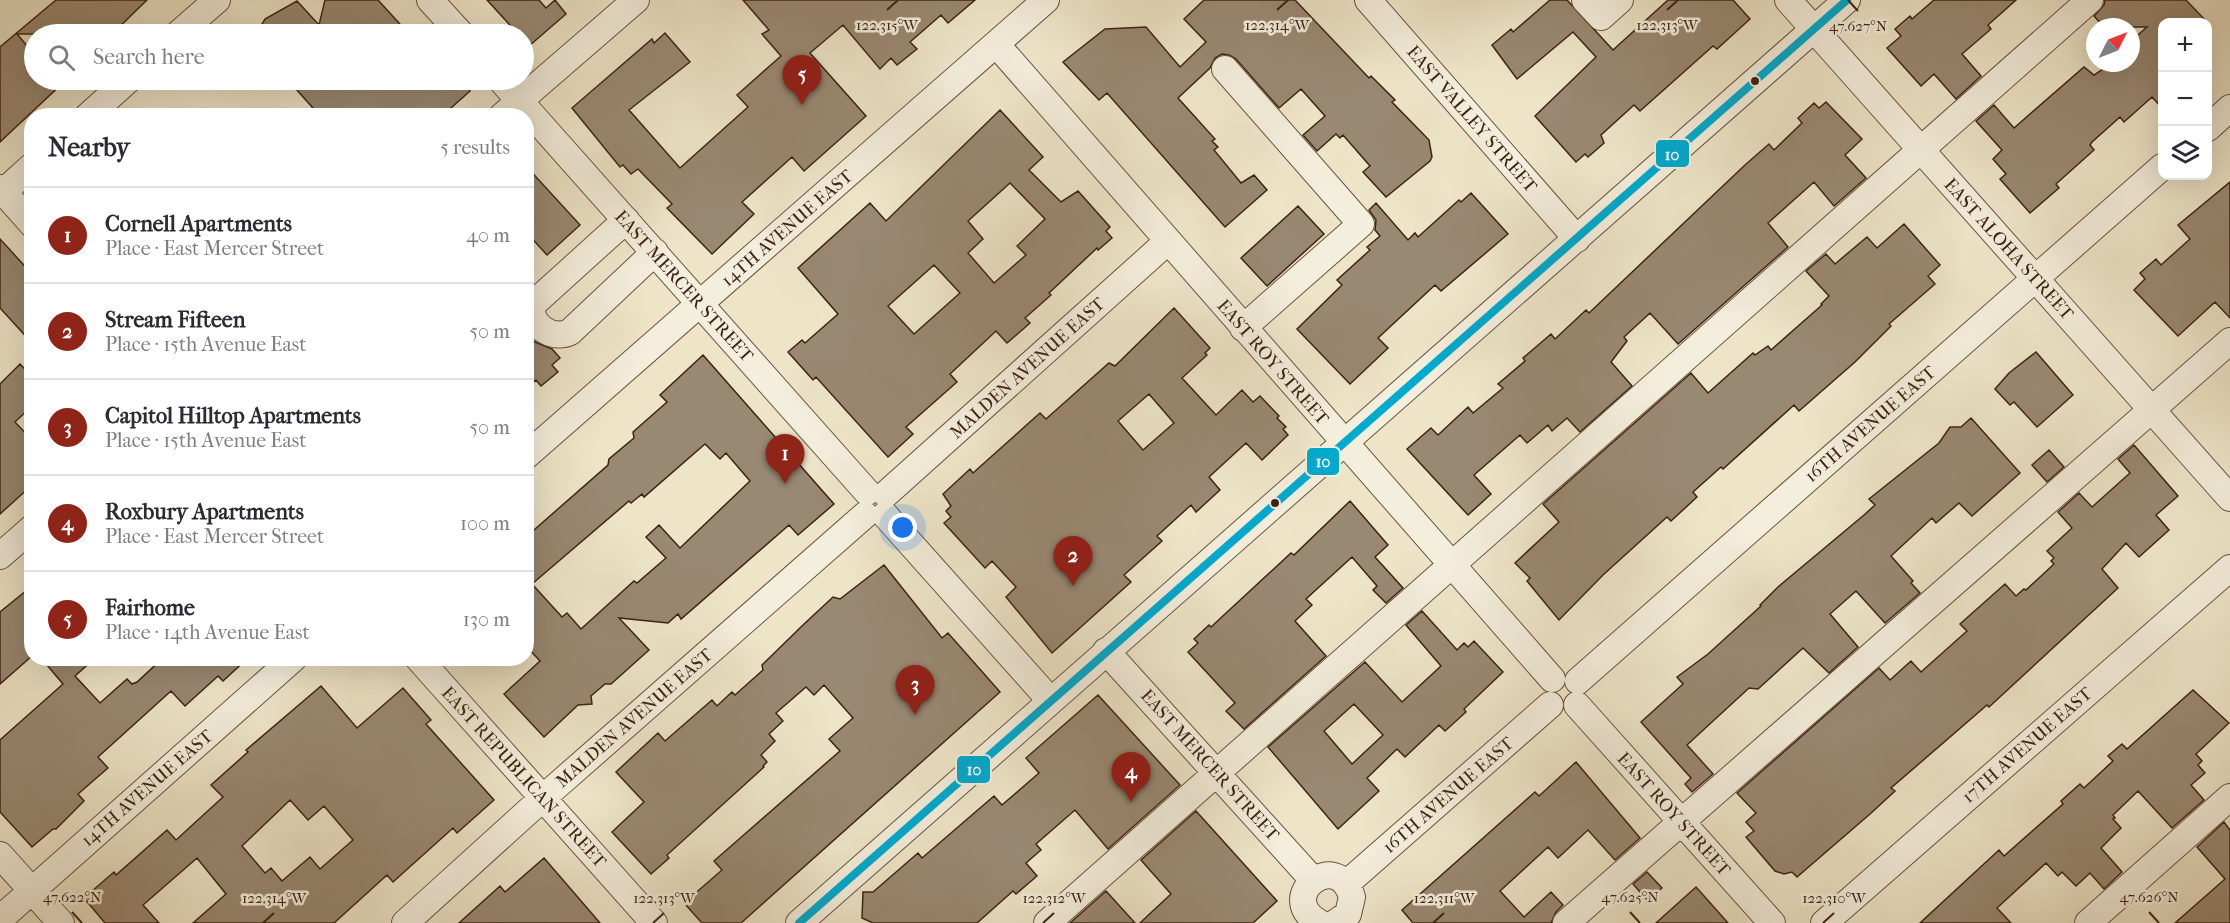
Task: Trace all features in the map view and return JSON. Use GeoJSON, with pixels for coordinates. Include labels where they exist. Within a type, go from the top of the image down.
{"type":"FeatureCollection","features":[{"type":"Feature","properties":{"kind":"street"},"geometry":{"type":"LineString","coordinates":[[189,24],[217,0]]}},
{"type":"Feature","properties":{"kind":"street"},"geometry":{"type":"LineString","coordinates":[[430,0],[452,24]]}},
{"type":"Feature","properties":{"kind":"street"},"geometry":{"type":"LineString","coordinates":[[534,87],[636,0]]}},
{"type":"Feature","properties":{"kind":"street","name":"14TH AVENUE EAST"},"geometry":{"type":"LineString","coordinates":[[534,449],[1046,0]]}},
{"type":"Feature","properties":{"kind":"street","name":"EAST VALLEY STREET"},"geometry":{"type":"LineString","coordinates":[[1368,0],[1577,239]]}},
{"type":"Feature","properties":{"kind":"street"},"geometry":{"type":"LineString","coordinates":[[1585,0],[1601,17],[1620,0]]}},
{"type":"Feature","properties":{"kind":"street","name":"EAST ALOHA STREET"},"geometry":{"type":"LineString","coordinates":[[1788,0],[2230,498]]}},
{"type":"Feature","properties":{"kind":"street"},"geometry":{"type":"LineString","coordinates":[[798,923],[1847,0]]}},
{"type":"Feature","properties":{"kind":"street"},"geometry":{"type":"LineString","coordinates":[[1047,923],[2090,0]]}},
{"type":"Feature","properties":{"kind":"street","name":"EAST ROY STREET"},"geometry":{"type":"LineString","coordinates":[[996,44],[1552,679]]}},
{"type":"Feature","properties":{"kind":"street"},"geometry":{"type":"LineString","coordinates":[[1225,69],[1361,224],[1243,328]]}},
{"type":"Feature","properties":{"kind":"street"},"geometry":{"type":"LineString","coordinates":[[97,108],[117,90]]}},
{"type":"Feature","properties":{"kind":"street","name":"EAST MERCER STREET"},"geometry":{"type":"LineString","coordinates":[[504,90],[510,108]]}},
{"type":"Feature","properties":{"kind":"street"},"geometry":{"type":"LineString","coordinates":[[510,108],[531,90]]}},
{"type":"Feature","properties":{"kind":"street"},"geometry":{"type":"LineString","coordinates":[[2210,126],[2230,108]]}},
{"type":"Feature","properties":{"kind":"street","name":"EAST MERCER STREET"},"geometry":{"type":"LineString","coordinates":[[534,131],[626,220],[1050,700]]}},
{"type":"Feature","properties":{"kind":"street","name":"16TH AVENUE EAST"},"geometry":{"type":"LineString","coordinates":[[1577,693],[2035,279],[2158,171]]}},
{"type":"Feature","properties":{"kind":"street"},"geometry":{"type":"LineString","coordinates":[[24,173],[1,192],[24,216]]}},
{"type":"Feature","properties":{"kind":"street"},"geometry":{"type":"LineString","coordinates":[[534,303],[626,220]]}},
{"type":"Feature","properties":{"kind":"street","name":"MALDEN AVENUE EAST"},"geometry":{"type":"LineString","coordinates":[[405,923],[1167,242]]}},
{"type":"Feature","properties":{"kind":"street"},"geometry":{"type":"LineString","coordinates":[[534,316],[550,335],[560,337],[570,332],[655,252]]}},
{"type":"Feature","properties":{"kind":"street"},"geometry":{"type":"LineString","coordinates":[[1566,923],[2230,341]]}},
{"type":"Feature","properties":{"kind":"street"},"geometry":{"type":"LineString","coordinates":[[0,556],[24,535]]}},
{"type":"Feature","properties":{"kind":"street","name":"17TH AVENUE EAST"},"geometry":{"type":"LineString","coordinates":[[1824,923],[2230,568]]}},
{"type":"Feature","properties":{"kind":"street","name":"EAST MERCER STREET"},"geometry":{"type":"LineString","coordinates":[[1106,651],[1313,880]]}},
{"type":"Feature","properties":{"kind":"street","name":"14TH AVENUE EAST"},"geometry":{"type":"LineString","coordinates":[[0,919],[285,666]]}},
{"type":"Feature","properties":{"kind":"street","name":"EAST REPUBLICAN STREET"},"geometry":{"type":"LineString","coordinates":[[425,666],[654,923]]}},
{"type":"Feature","properties":{"kind":"street"},"geometry":{"type":"LineString","coordinates":[[1565,674],[1577,693],[1562,711],[1550,705],[1545,691],[1552,679],[1565,674]]}},
{"type":"Feature","properties":{"kind":"street","name":"EAST ROY STREET"},"geometry":{"type":"LineString","coordinates":[[1577,693],[1682,822],[1772,923]]}},
{"type":"Feature","properties":{"kind":"street","name":"16TH AVENUE EAST"},"geometry":{"type":"LineString","coordinates":[[1346,884],[1550,705]]}},
{"type":"Feature","properties":{"kind":"street"},"geometry":{"type":"LineString","coordinates":[[2088,923],[2230,796]]}},
{"type":"Feature","properties":{"kind":"street"},"geometry":{"type":"LineString","coordinates":[[0,855],[61,923]]}},
{"type":"Feature","properties":{"kind":"street"},"geometry":{"type":"LineString","coordinates":[[1329,876],[1346,884],[1352,897],[1351,906],[1327,921],[1303,898],[1313,880],[1329,876]]}},
{"type":"Feature","properties":{"kind":"building"},"geometry":{"type":"Polygon","coordinates":[[[56,0],[147,0],[122,24],[27,24],[56,0]]]}},
{"type":"Feature","properties":{"kind":"building"},"geometry":{"type":"Polygon","coordinates":[[[325,0],[378,0],[400,24],[319,24],[325,0]]]}},
{"type":"Feature","properties":{"kind":"building"},"geometry":{"type":"Polygon","coordinates":[[[487,0],[539,0],[546,8],[555,0],[566,14],[534,42],[534,24],[509,24],[487,0]]]}},
{"type":"Feature","properties":{"kind":"building"},"geometry":{"type":"Polygon","coordinates":[[[743,0],[975,0],[948,23],[941,15],[910,42],[917,49],[897,65],[891,58],[880,69],[843,25],[810,53],[866,116],[804,171],[792,157],[742,202],[754,214],[712,254],[667,208],[672,204],[638,169],[631,174],[623,165],[620,167],[572,108],[652,39],[654,43],[665,33],[690,62],[629,110],[680,168],[748,107],[737,95],[781,56],[762,34],[769,30],[743,0]]]}},
{"type":"Feature","properties":{"kind":"building"},"geometry":{"type":"Polygon","coordinates":[[[1204,0],[1295,0],[1369,78],[1371,76],[1395,100],[1392,102],[1429,140],[1432,157],[1430,161],[1386,197],[1363,172],[1370,166],[1343,135],[1340,138],[1336,134],[1317,151],[1303,135],[1325,116],[1301,89],[1279,108],[1236,59],[1222,54],[1215,58],[1210,68],[1178,98],[1215,139],[1212,141],[1218,147],[1214,150],[1241,183],[1254,175],[1267,190],[1225,227],[1107,93],[1099,100],[1063,62],[1105,29],[1146,27],[1180,67],[1206,42],[1184,19],[1204,0]]]}},
{"type":"Feature","properties":{"kind":"building"},"geometry":{"type":"Polygon","coordinates":[[[1550,0],[1567,0],[1613,50],[1668,0],[1733,0],[1750,19],[1717,49],[1713,46],[1640,111],[1634,105],[1601,135],[1604,143],[1588,157],[1585,154],[1576,162],[1535,116],[1596,57],[1573,32],[1517,79],[1492,45],[1511,29],[1513,32],[1550,0]]]}},
{"type":"Feature","properties":{"kind":"building"},"geometry":{"type":"Polygon","coordinates":[[[1934,0],[2016,0],[1988,25],[1991,29],[1962,54],[1981,76],[1956,99],[1934,74],[1921,86],[1887,48],[1901,36],[1895,29],[1910,16],[1912,19],[1934,0]]]}},
{"type":"Feature","properties":{"kind":"building"},"geometry":{"type":"Polygon","coordinates":[[[2105,0],[2186,0],[2203,18],[2158,18],[2158,104],[2152,97],[2124,122],[2120,117],[2092,142],[2090,145],[2094,150],[2056,184],[2059,188],[2030,213],[2000,179],[2006,174],[1993,159],[2002,150],[1976,121],[1994,105],[2014,128],[2084,67],[2086,72],[2094,75],[2098,72],[2140,72],[2140,33],[2147,27],[2140,27],[2140,18],[2096,18],[2094,16],[2104,5],[2105,0]]]}},
{"type":"Feature","properties":{"kind":"building"},"geometry":{"type":"Polygon","coordinates":[[[297,1],[318,24],[262,24],[265,19],[297,1]]]}},
{"type":"Feature","properties":{"kind":"building"},"geometry":{"type":"Polygon","coordinates":[[[24,27],[24,34],[17,34],[24,42],[24,90],[55,90],[36,108],[24,108],[24,119],[0,142],[0,47],[24,27]]]}},
{"type":"Feature","properties":{"kind":"building"},"geometry":{"type":"Polygon","coordinates":[[[297,90],[470,91],[451,108],[313,108],[297,90]]]}},
{"type":"Feature","properties":{"kind":"building"},"geometry":{"type":"Polygon","coordinates":[[[1826,102],[1862,139],[1845,155],[1866,178],[1834,206],[1814,182],[1768,223],[1788,247],[1678,344],[1650,313],[1624,337],[1627,341],[1611,362],[1632,386],[1580,432],[1567,418],[1552,431],[1548,425],[1527,443],[1520,435],[1474,475],[1491,494],[1468,515],[1407,449],[1431,428],[1438,435],[1468,407],[1473,413],[1503,388],[1498,384],[1525,361],[1523,358],[1551,334],[1555,339],[1586,310],[1589,313],[1745,165],[1769,144],[1774,150],[1802,123],[1798,118],[1814,103],[1819,108],[1826,102]]]}},
{"type":"Feature","properties":{"kind":"building"},"geometry":{"type":"Polygon","coordinates":[[[1000,110],[1043,157],[1029,170],[1061,202],[1078,191],[1110,227],[1106,231],[1112,238],[1098,250],[1097,248],[1049,293],[1051,295],[1025,318],[1030,323],[1007,343],[996,331],[950,374],[957,382],[906,427],[913,434],[888,457],[816,377],[813,380],[788,352],[802,340],[805,343],[838,314],[798,268],[870,203],[886,221],[1000,110]],[[1010,183],[968,221],[983,239],[968,253],[994,283],[1026,255],[1017,246],[1045,219],[1010,183]],[[934,265],[888,306],[914,334],[960,293],[934,265]]]}},
{"type":"Feature","properties":{"kind":"building"},"geometry":{"type":"Polygon","coordinates":[[[534,175],[580,225],[547,255],[534,241],[534,175]]]}},
{"type":"Feature","properties":{"kind":"building"},"geometry":{"type":"Polygon","coordinates":[[[2230,182],[2230,318],[2215,302],[2178,336],[2134,290],[2145,279],[2140,273],[2156,259],[2161,265],[2190,239],[2178,225],[2230,182]]]}},
{"type":"Feature","properties":{"kind":"building"},"geometry":{"type":"Polygon","coordinates":[[[1471,193],[1508,234],[1441,291],[1435,285],[1378,338],[1388,348],[1350,384],[1297,329],[1342,285],[1337,280],[1370,250],[1367,247],[1380,236],[1375,230],[1376,220],[1369,210],[1376,203],[1408,240],[1415,233],[1418,237],[1459,200],[1461,202],[1471,193]]]}},
{"type":"Feature","properties":{"kind":"building"},"geometry":{"type":"Polygon","coordinates":[[[1298,206],[1324,234],[1267,286],[1241,258],[1298,206]]]}},
{"type":"Feature","properties":{"kind":"building"},"geometry":{"type":"Polygon","coordinates":[[[1904,224],[1940,265],[1928,276],[1935,284],[1889,324],[1891,326],[1855,362],[1799,411],[1794,405],[1723,469],[1721,467],[1693,492],[1697,497],[1671,521],[1667,517],[1603,575],[1559,620],[1527,581],[1530,578],[1515,563],[1559,522],[1543,504],[1691,373],[1708,393],[1753,353],[1755,355],[1768,346],[1771,350],[1822,305],[1829,296],[1806,271],[1826,254],[1835,264],[1867,237],[1877,248],[1904,224]]]}},
{"type":"Feature","properties":{"kind":"building"},"geometry":{"type":"Polygon","coordinates":[[[0,239],[24,265],[24,334],[0,308],[0,239]]]}},
{"type":"Feature","properties":{"kind":"building"},"geometry":{"type":"Polygon","coordinates":[[[1174,308],[1210,348],[1205,353],[1207,355],[1182,378],[1216,415],[1242,390],[1253,402],[1260,396],[1279,416],[1277,418],[1286,427],[1283,429],[1288,435],[1262,460],[1246,443],[1209,477],[1220,490],[1196,512],[1191,505],[1157,536],[1162,541],[1124,575],[1131,582],[1052,653],[1006,597],[1016,587],[992,561],[985,568],[944,523],[951,517],[946,511],[951,506],[943,494],[970,469],[973,473],[1040,413],[1046,419],[1109,363],[1115,366],[1174,308]],[[1149,394],[1118,421],[1143,450],[1174,423],[1149,394]]]}},
{"type":"Feature","properties":{"kind":"building"},"geometry":{"type":"Polygon","coordinates":[[[534,341],[552,349],[560,358],[552,365],[558,372],[541,386],[536,380],[534,382],[534,341]]]}},
{"type":"Feature","properties":{"kind":"building"},"geometry":{"type":"Polygon","coordinates":[[[2036,352],[2073,395],[2037,427],[2014,402],[2010,405],[1995,389],[2009,373],[2036,352]]]}},
{"type":"Feature","properties":{"kind":"building"},"geometry":{"type":"Polygon","coordinates":[[[703,355],[834,504],[798,535],[789,525],[681,619],[678,614],[668,623],[619,618],[649,650],[611,684],[605,684],[591,696],[592,704],[578,705],[544,737],[504,694],[540,661],[534,655],[534,586],[562,617],[567,613],[581,629],[634,581],[637,583],[666,558],[646,537],[659,525],[680,548],[750,481],[726,453],[720,459],[705,444],[644,497],[642,494],[631,503],[629,501],[534,582],[534,530],[608,465],[609,459],[634,438],[633,432],[667,402],[660,395],[703,355]]]}},
{"type":"Feature","properties":{"kind":"building"},"geometry":{"type":"Polygon","coordinates":[[[20,364],[24,368],[24,414],[15,422],[24,432],[24,492],[0,514],[0,384],[20,364]]]}},
{"type":"Feature","properties":{"kind":"building"},"geometry":{"type":"Polygon","coordinates":[[[1971,418],[2020,473],[1972,516],[1959,503],[1936,523],[1932,518],[1891,556],[1913,581],[1911,583],[1920,593],[1885,623],[1856,591],[1830,614],[1858,647],[1829,673],[1803,648],[1758,689],[1749,688],[1687,745],[1713,774],[1692,792],[1685,784],[1691,778],[1641,722],[1683,684],[1677,677],[1708,654],[1761,606],[1778,587],[1875,505],[1869,499],[1939,443],[1950,427],[1961,427],[1971,418]]]}},
{"type":"Feature","properties":{"kind":"building"},"geometry":{"type":"Polygon","coordinates":[[[2134,445],[2178,496],[2156,515],[2169,530],[2139,557],[2126,543],[2102,569],[2118,588],[1989,707],[1987,705],[1891,788],[1895,791],[1870,814],[1797,877],[1792,872],[1784,874],[1775,871],[1746,837],[1754,831],[1746,822],[1756,813],[1737,793],[1879,668],[1890,680],[1911,661],[1921,672],[1967,631],[1960,624],[2005,584],[2016,596],[2024,589],[2026,590],[2054,564],[2051,561],[2054,558],[2047,551],[2072,528],[2058,512],[2079,493],[2092,507],[2130,473],[2118,459],[2134,445]]]}},
{"type":"Feature","properties":{"kind":"building"},"geometry":{"type":"Polygon","coordinates":[[[2049,450],[2064,467],[2047,482],[2032,465],[2049,450]]]}},
{"type":"Feature","properties":{"kind":"building"},"geometry":{"type":"Polygon","coordinates":[[[1350,501],[1388,545],[1375,557],[1403,588],[1386,603],[1373,590],[1377,586],[1352,557],[1306,599],[1312,605],[1295,621],[1326,656],[1244,729],[1226,711],[1235,703],[1188,652],[1198,643],[1194,639],[1209,625],[1211,627],[1291,553],[1294,555],[1350,501]]]}},
{"type":"Feature","properties":{"kind":"building"},"geometry":{"type":"Polygon","coordinates":[[[884,565],[942,638],[948,633],[1000,692],[741,923],[702,923],[684,903],[722,870],[714,861],[840,751],[829,739],[853,718],[824,685],[814,695],[806,687],[776,713],[783,721],[769,734],[775,741],[761,755],[767,762],[764,767],[667,855],[669,858],[651,874],[612,832],[644,802],[616,772],[658,733],[665,741],[712,700],[717,706],[732,692],[735,695],[763,670],[762,665],[833,597],[840,599],[884,565]]]}},
{"type":"Feature","properties":{"kind":"building"},"geometry":{"type":"Polygon","coordinates":[[[24,592],[24,663],[0,684],[0,612],[24,592]]]}},
{"type":"Feature","properties":{"kind":"building"},"geometry":{"type":"Polygon","coordinates":[[[1422,611],[1457,650],[1464,643],[1468,647],[1474,641],[1503,672],[1464,709],[1466,712],[1445,731],[1439,725],[1405,757],[1397,749],[1367,778],[1379,791],[1338,829],[1268,747],[1365,662],[1402,702],[1441,666],[1406,625],[1422,611]],[[1354,704],[1324,731],[1352,764],[1383,735],[1354,704]]]}},
{"type":"Feature","properties":{"kind":"building"},"geometry":{"type":"Polygon","coordinates":[[[48,666],[86,666],[75,676],[100,703],[127,679],[132,684],[137,682],[154,666],[239,666],[223,681],[218,676],[185,706],[171,691],[98,757],[108,768],[78,794],[84,801],[56,829],[32,847],[0,812],[0,740],[63,684],[48,666]]]}},
{"type":"Feature","properties":{"kind":"building"},"geometry":{"type":"Polygon","coordinates":[[[321,686],[357,728],[403,688],[431,720],[426,724],[494,800],[457,833],[453,828],[393,882],[387,875],[334,923],[193,923],[226,894],[197,858],[143,905],[159,923],[105,923],[84,898],[114,872],[116,875],[167,830],[176,840],[223,797],[211,785],[248,752],[246,750],[321,686]],[[290,800],[242,846],[265,873],[271,868],[282,881],[310,857],[320,869],[353,840],[324,806],[308,820],[290,800]]]}},
{"type":"Feature","properties":{"kind":"building"},"geometry":{"type":"Polygon","coordinates":[[[2193,690],[2229,723],[2196,754],[2202,761],[2198,765],[2205,773],[2191,785],[2204,800],[2172,828],[2138,791],[2113,815],[2115,818],[2113,819],[2121,828],[2101,848],[2122,872],[2104,889],[2090,873],[2076,886],[2062,872],[2058,876],[2046,863],[1997,908],[2011,923],[1920,923],[1999,850],[2004,856],[2063,804],[2061,801],[2080,784],[2084,788],[2113,761],[2108,756],[2122,744],[2127,749],[2193,690]]]}},
{"type":"Feature","properties":{"kind":"building"},"geometry":{"type":"Polygon","coordinates":[[[1098,695],[1180,785],[1108,849],[1075,810],[1036,844],[1041,850],[1026,863],[1037,876],[1016,894],[1013,891],[977,923],[873,923],[862,918],[863,892],[873,892],[918,853],[922,858],[994,796],[1002,805],[1039,773],[1026,758],[1098,695]]]}},
{"type":"Feature","properties":{"kind":"building"},"geometry":{"type":"Polygon","coordinates":[[[1576,762],[1640,838],[1615,860],[1588,830],[1558,858],[1548,847],[1500,891],[1524,917],[1551,892],[1563,905],[1556,912],[1551,923],[1413,923],[1402,910],[1535,792],[1539,796],[1576,762]]]}},
{"type":"Feature","properties":{"kind":"building"},"geometry":{"type":"Polygon","coordinates":[[[1196,811],[1277,901],[1253,923],[1140,923],[1171,894],[1141,860],[1196,811]]]}},
{"type":"Feature","properties":{"kind":"building"},"geometry":{"type":"Polygon","coordinates":[[[2224,822],[2230,830],[2230,923],[2175,923],[2225,879],[2197,847],[2224,822]]]}},
{"type":"Feature","properties":{"kind":"building"},"geometry":{"type":"Polygon","coordinates":[[[544,858],[600,923],[459,923],[500,886],[505,892],[544,858]]]}},
{"type":"Feature","properties":{"kind":"building"},"geometry":{"type":"Polygon","coordinates":[[[1647,872],[1662,888],[1648,901],[1633,884],[1647,872]]]}},
{"type":"Feature","properties":{"kind":"building"},"geometry":{"type":"Polygon","coordinates":[[[1696,887],[1728,923],[1656,923],[1696,887]]]}},
{"type":"Feature","properties":{"kind":"building"},"geometry":{"type":"Polygon","coordinates":[[[1106,891],[1135,923],[1070,923],[1106,891]]]}},
{"type":"Feature","properties":{"kind":"transit line","name":"10"},"geometry":{"type":"LineString","coordinates":[[799,923],[1847,0]]}},
{"type":"Feature","properties":{"kind":"place","name":"Fairhome"},"geometry":{"type":"Point","coordinates":[802,105]}},
{"type":"Feature","properties":{"kind":"place","name":"Cornell Apartments"},"geometry":{"type":"Point","coordinates":[785,484]}},
{"type":"Feature","properties":{"kind":"place","name":"Stream Fifteen"},"geometry":{"type":"Point","coordinates":[1073,586]}},
{"type":"Feature","properties":{"kind":"place","name":"Capitol Hilltop Apartments"},"geometry":{"type":"Point","coordinates":[915,715]}},
{"type":"Feature","properties":{"kind":"place","name":"Roxbury Apartments"},"geometry":{"type":"Point","coordinates":[1131,802]}}]}
